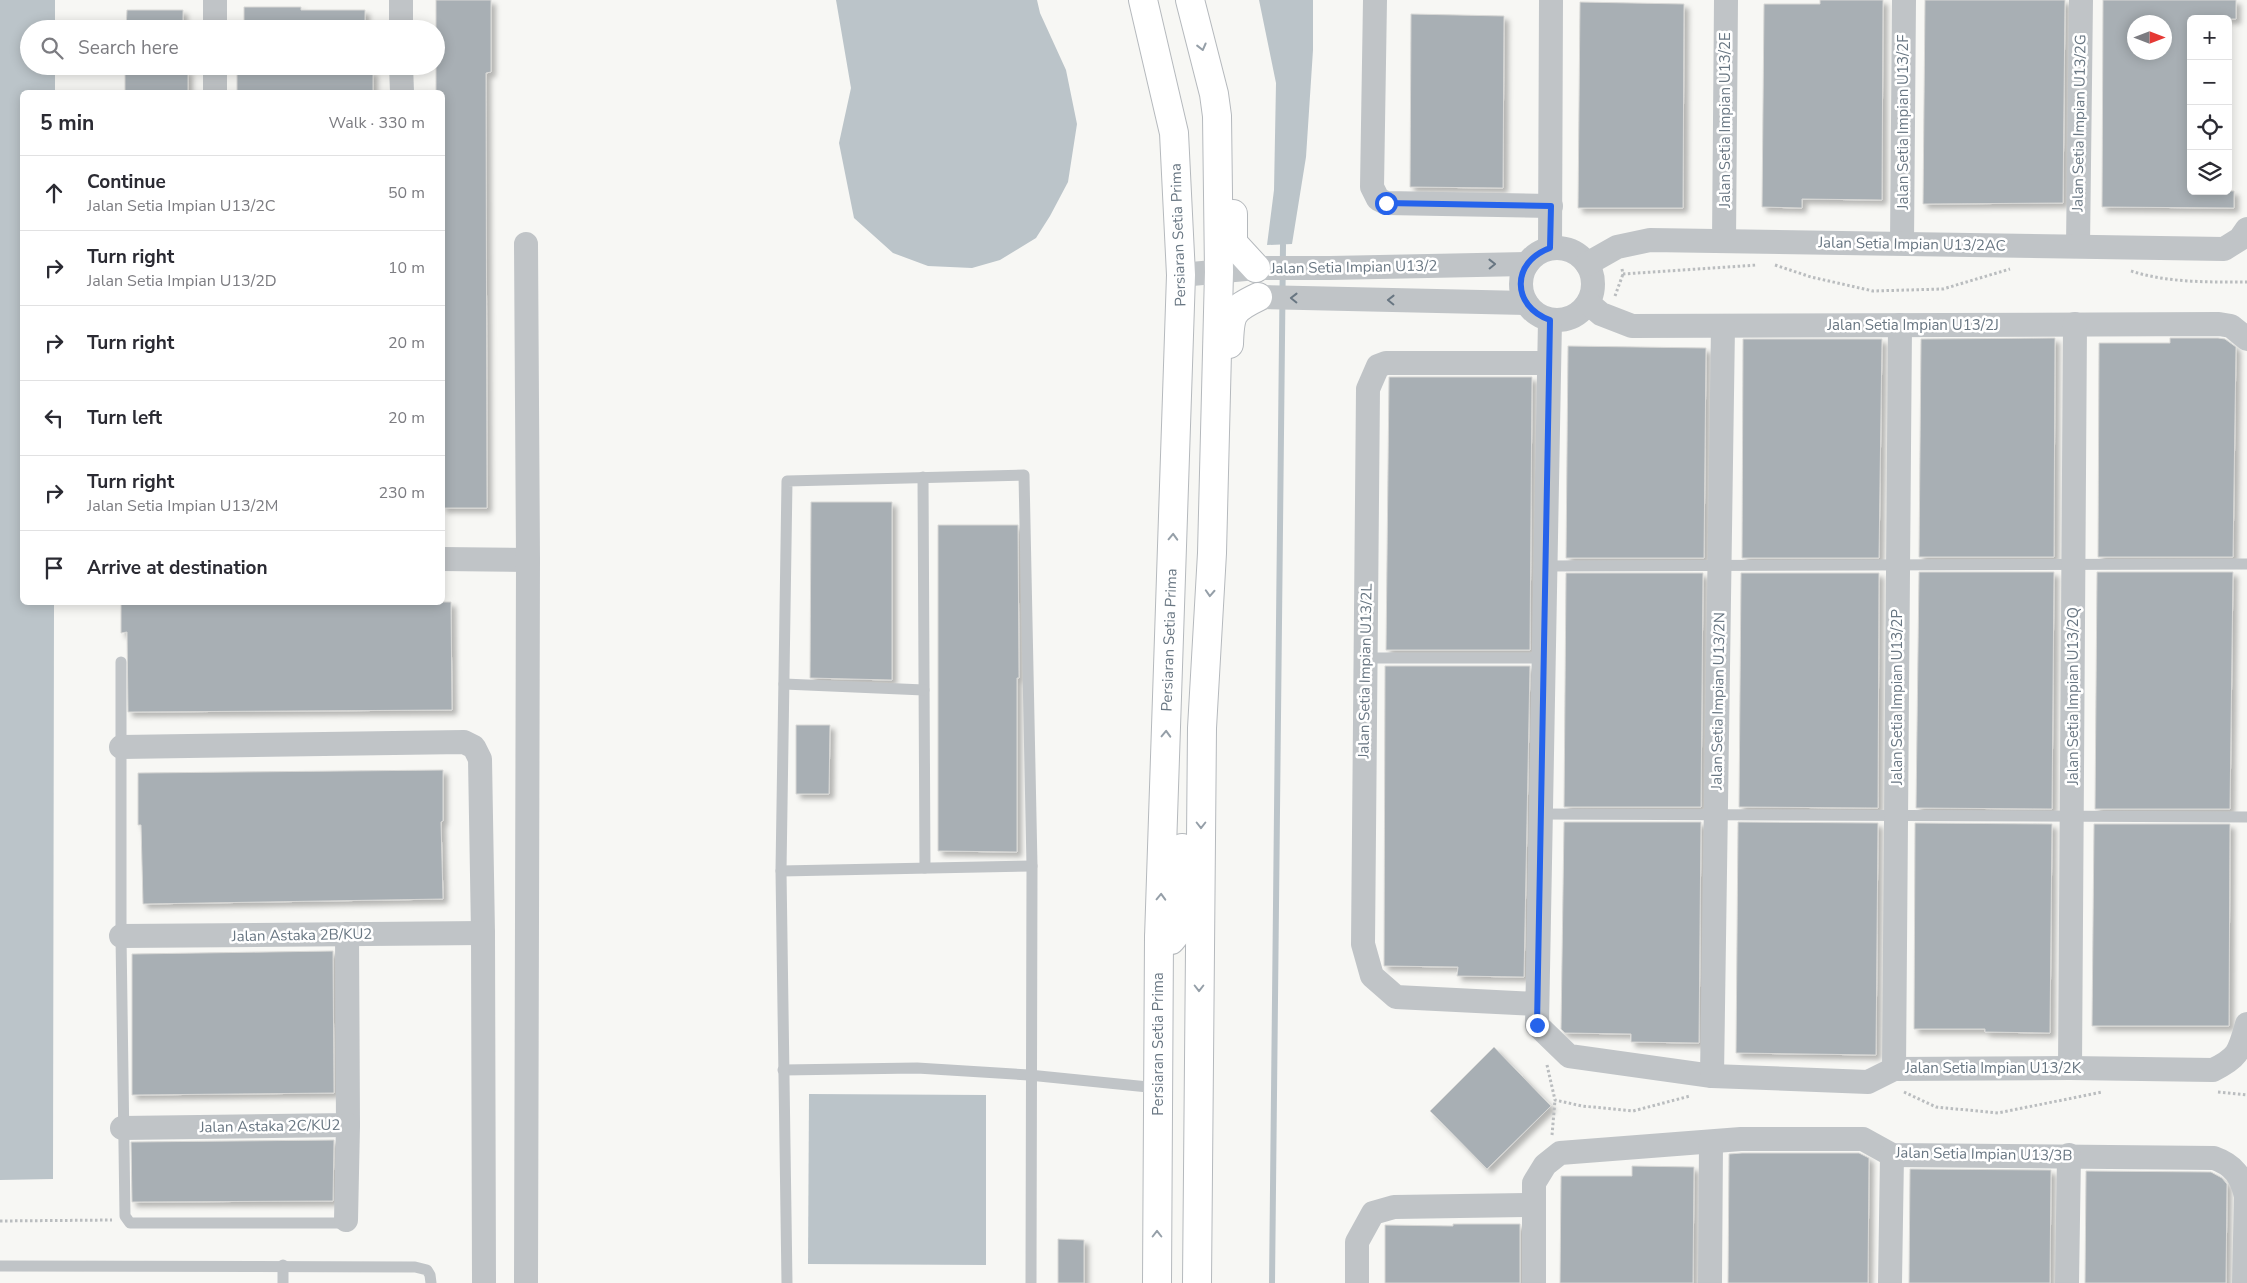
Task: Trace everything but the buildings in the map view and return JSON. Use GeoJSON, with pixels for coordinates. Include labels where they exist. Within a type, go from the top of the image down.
{"type":"FeatureCollection","features":[{"type":"Feature","properties":{"kind":"street"},"geometry":{"type":"LineString","coordinates":[[215,0],[215,20]]}},
{"type":"Feature","properties":{"kind":"street"},"geometry":{"type":"LineString","coordinates":[[401,0],[401,20]]}},
{"type":"Feature","properties":{"kind":"street","name":"Persiaran Setia Prima"},"geometry":{"type":"LineString","coordinates":[[1142,0],[1174,133],[1181,275],[1159,938],[1156,1283]]}},
{"type":"Feature","properties":{"kind":"street"},"geometry":{"type":"LineString","coordinates":[[1190,0],[1214,94],[1217,116],[1219,272],[1212,553],[1202,728],[1197,1283]]}},
{"type":"Feature","properties":{"kind":"street"},"geometry":{"type":"LineString","coordinates":[[1375,0],[1372,187],[1378,199],[1386,203],[1551,206]]}},
{"type":"Feature","properties":{"kind":"street"},"geometry":{"type":"LineString","coordinates":[[1550,248],[1551,0]]}},
{"type":"Feature","properties":{"kind":"street","name":"Jalan Setia Impian U13/2E"},"geometry":{"type":"LineString","coordinates":[[1724,241],[1726,0]]}},
{"type":"Feature","properties":{"kind":"street","name":"Jalan Setia Impian U13/2F"},"geometry":{"type":"LineString","coordinates":[[1902,243],[1904,0]]}},
{"type":"Feature","properties":{"kind":"street","name":"Jalan Setia Impian U13/2G"},"geometry":{"type":"LineString","coordinates":[[2078,246],[2081,0]]}},
{"type":"Feature","properties":{"kind":"street"},"geometry":{"type":"LineString","coordinates":[[215,75],[215,90]]}},
{"type":"Feature","properties":{"kind":"street"},"geometry":{"type":"LineString","coordinates":[[401,75],[402,90]]}},
{"type":"Feature","properties":{"kind":"street"},"geometry":{"type":"LineString","coordinates":[[1217,116],[1232,148],[1233,243],[1258,268]]}},
{"type":"Feature","properties":{"kind":"street","name":"Jalan Setia Impian U13/2AC"},"geometry":{"type":"LineString","coordinates":[[1587,264],[1617,247],[1650,240],[2224,248],[2244,234]]}},
{"type":"Feature","properties":{"kind":"street"},"geometry":{"type":"LineString","coordinates":[[526,244],[528,560],[526,1283]]}},
{"type":"Feature","properties":{"kind":"street"},"geometry":{"type":"LineString","coordinates":[[1550,248],[1571,250],[1587,264],[1593,284],[1588,303],[1581,312],[1571,318],[1550,320],[1532,311],[1526,303],[1521,283],[1527,264],[1541,251],[1550,248]]}},
{"type":"Feature","properties":{"kind":"street","name":"Jalan Setia Impian U13/2"},"geometry":{"type":"LineString","coordinates":[[1181,275],[1258,268],[1527,264]]}},
{"type":"Feature","properties":{"kind":"street"},"geometry":{"type":"LineString","coordinates":[[1426,300],[1427,266]]}},
{"type":"Feature","properties":{"kind":"street"},"geometry":{"type":"LineString","coordinates":[[1212,553],[1227,500],[1230,324],[1237,307],[1258,298]]}},
{"type":"Feature","properties":{"kind":"street","name":"Jalan Setia Impian U13/2"},"geometry":{"type":"LineString","coordinates":[[1258,298],[1526,303]]}},
{"type":"Feature","properties":{"kind":"street","name":"Jalan Setia Impian U13/2J"},"geometry":{"type":"LineString","coordinates":[[1588,303],[1601,314],[1632,326],[2219,324],[2231,326],[2244,336]]}},
{"type":"Feature","properties":{"kind":"street"},"geometry":{"type":"LineString","coordinates":[[1537,1014],[1550,320]]}},
{"type":"Feature","properties":{"kind":"street","name":"Jalan Setia Impian U13/2Q"},"geometry":{"type":"LineString","coordinates":[[2070,1068],[2075,324]]}},
{"type":"Feature","properties":{"kind":"street","name":"Jalan Setia Impian U13/2P"},"geometry":{"type":"LineString","coordinates":[[1894,1068],[1900,325]]}},
{"type":"Feature","properties":{"kind":"street","name":"Jalan Setia Impian U13/2N"},"geometry":{"type":"LineString","coordinates":[[1712,1076],[1723,326]]}},
{"type":"Feature","properties":{"kind":"street","name":"Jalan Setia Impian U13/2L"},"geometry":{"type":"LineString","coordinates":[[1537,1014],[1396,997],[1372,976],[1363,944],[1368,389],[1373,373],[1378,366],[1386,363],[1549,363]]}},
{"type":"Feature","properties":{"kind":"street"},"geometry":{"type":"LineString","coordinates":[[445,559],[528,560]]}},
{"type":"Feature","properties":{"kind":"street"},"geometry":{"type":"LineString","coordinates":[[1159,938],[1171,940],[1180,929],[1183,804],[1202,728]]}},
{"type":"Feature","properties":{"kind":"street"},"geometry":{"type":"LineString","coordinates":[[122,747],[464,742],[470,744],[477,752],[480,759],[483,933],[484,1283]]}},
{"type":"Feature","properties":{"kind":"street","name":"Jalan Astaka 2B/KU2"},"geometry":{"type":"LineString","coordinates":[[121,936],[483,933]]}},
{"type":"Feature","properties":{"kind":"street","name":"Jalan Astaka 2C/KU2"},"geometry":{"type":"LineString","coordinates":[[122,1128],[348,1125],[347,934]]}},
{"type":"Feature","properties":{"kind":"street","name":"Jalan Setia Impian U13/2K"},"geometry":{"type":"LineString","coordinates":[[1537,1014],[1569,1056],[1712,1076],[1868,1082],[1894,1068],[2213,1070],[2233,1060],[2245,1032]]}},
{"type":"Feature","properties":{"kind":"street"},"geometry":{"type":"LineString","coordinates":[[346,1220],[348,1125]]}},
{"type":"Feature","properties":{"kind":"street","name":"Jalan Setia Impian U13/3B"},"geometry":{"type":"LineString","coordinates":[[1534,1194],[1545,1165],[1560,1154],[1741,1139],[1863,1139],[1892,1155],[2069,1155],[2214,1158],[2226,1162],[2237,1171],[2243,1182],[2246,1196],[2244,1283]]}},
{"type":"Feature","properties":{"kind":"street"},"geometry":{"type":"LineString","coordinates":[[1710,1283],[1711,1142]]}},
{"type":"Feature","properties":{"kind":"street"},"geometry":{"type":"LineString","coordinates":[[1890,1283],[1892,1155]]}},
{"type":"Feature","properties":{"kind":"street"},"geometry":{"type":"LineString","coordinates":[[2067,1283],[2069,1155]]}},
{"type":"Feature","properties":{"kind":"street"},"geometry":{"type":"LineString","coordinates":[[1357,1283],[1357,1242],[1373,1213],[1394,1206],[1534,1194],[1534,1283]]}},
{"type":"Feature","properties":{"kind":"lane"},"geometry":{"type":"LineString","coordinates":[[787,1283],[781,871],[788,481],[923,476],[1024,475],[1032,866],[1031,1283]]}},
{"type":"Feature","properties":{"kind":"lane"},"geometry":{"type":"LineString","coordinates":[[923,476],[925,868]]}},
{"type":"Feature","properties":{"kind":"lane"},"geometry":{"type":"LineString","coordinates":[[1545,566],[2247,564]]}},
{"type":"Feature","properties":{"kind":"lane"},"geometry":{"type":"LineString","coordinates":[[1366,658],[1543,658]]}},
{"type":"Feature","properties":{"kind":"lane"},"geometry":{"type":"LineString","coordinates":[[122,662],[122,1128],[125,1216],[130,1223],[343,1224],[346,1220]]}},
{"type":"Feature","properties":{"kind":"lane"},"geometry":{"type":"LineString","coordinates":[[784,684],[924,690]]}},
{"type":"Feature","properties":{"kind":"lane"},"geometry":{"type":"LineString","coordinates":[[1540,814],[2247,817]]}},
{"type":"Feature","properties":{"kind":"lane"},"geometry":{"type":"LineString","coordinates":[[781,871],[1032,866]]}},
{"type":"Feature","properties":{"kind":"lane"},"geometry":{"type":"LineString","coordinates":[[783,1070],[917,1068],[1030,1075],[1158,1088]]}},
{"type":"Feature","properties":{"kind":"lane"},"geometry":{"type":"LineString","coordinates":[[283,1265],[283,1283]]}},
{"type":"Feature","properties":{"kind":"lane"},"geometry":{"type":"LineString","coordinates":[[0,1266],[283,1265],[422,1267],[430,1275],[431,1283]]}},
{"type":"Feature","properties":{"kind":"path"},"geometry":{"type":"LineString","coordinates":[[1609,252],[1621,265],[1624,274],[1765,265]]}},
{"type":"Feature","properties":{"kind":"path"},"geometry":{"type":"LineString","coordinates":[[1773,264],[1811,277],[1873,291],[1943,289],[2018,266]]}},
{"type":"Feature","properties":{"kind":"path"},"geometry":{"type":"LineString","coordinates":[[2128,270],[2147,276],[2205,282],[2247,282]]}},
{"type":"Feature","properties":{"kind":"path"},"geometry":{"type":"LineString","coordinates":[[0,1221],[127,1220]]}},
{"type":"Feature","properties":{"kind":"shaded area"},"geometry":{"type":"Polygon","coordinates":[[[0,0],[55,0],[55,20],[20,20],[20,75],[55,75],[55,90],[20,90],[20,605],[54,605],[53,1179],[0,1180],[0,0]]]}},
{"type":"Feature","properties":{"kind":"shaded area"},"geometry":{"type":"Polygon","coordinates":[[[836,0],[1037,0],[1040,13],[1066,70],[1077,124],[1068,182],[1036,238],[1000,260],[972,268],[928,266],[893,253],[854,218],[839,143],[851,88],[836,0]]]}},
{"type":"Feature","properties":{"kind":"shaded area"},"geometry":{"type":"Polygon","coordinates":[[[1259,0],[1313,0],[1313,50],[1306,157],[1292,244],[1267,245],[1274,190],[1276,83],[1259,0]]]}},
{"type":"Feature","properties":{"kind":"shaded area"},"geometry":{"type":"Polygon","coordinates":[[[809,1094],[986,1095],[986,1265],[808,1264],[809,1094]]]}},
{"type":"Feature","properties":{"kind":"waterway"},"geometry":{"type":"LineString","coordinates":[[1272,1283],[1283,245]]}},
{"type":"Feature","properties":{"kind":"route"},"geometry":{"type":"LineString","coordinates":[[1386,203],[1551,206],[1550,248],[1541,251],[1527,264],[1522,273],[1521,283],[1522,293],[1532,311],[1550,320],[1537,1025]]}}]}
